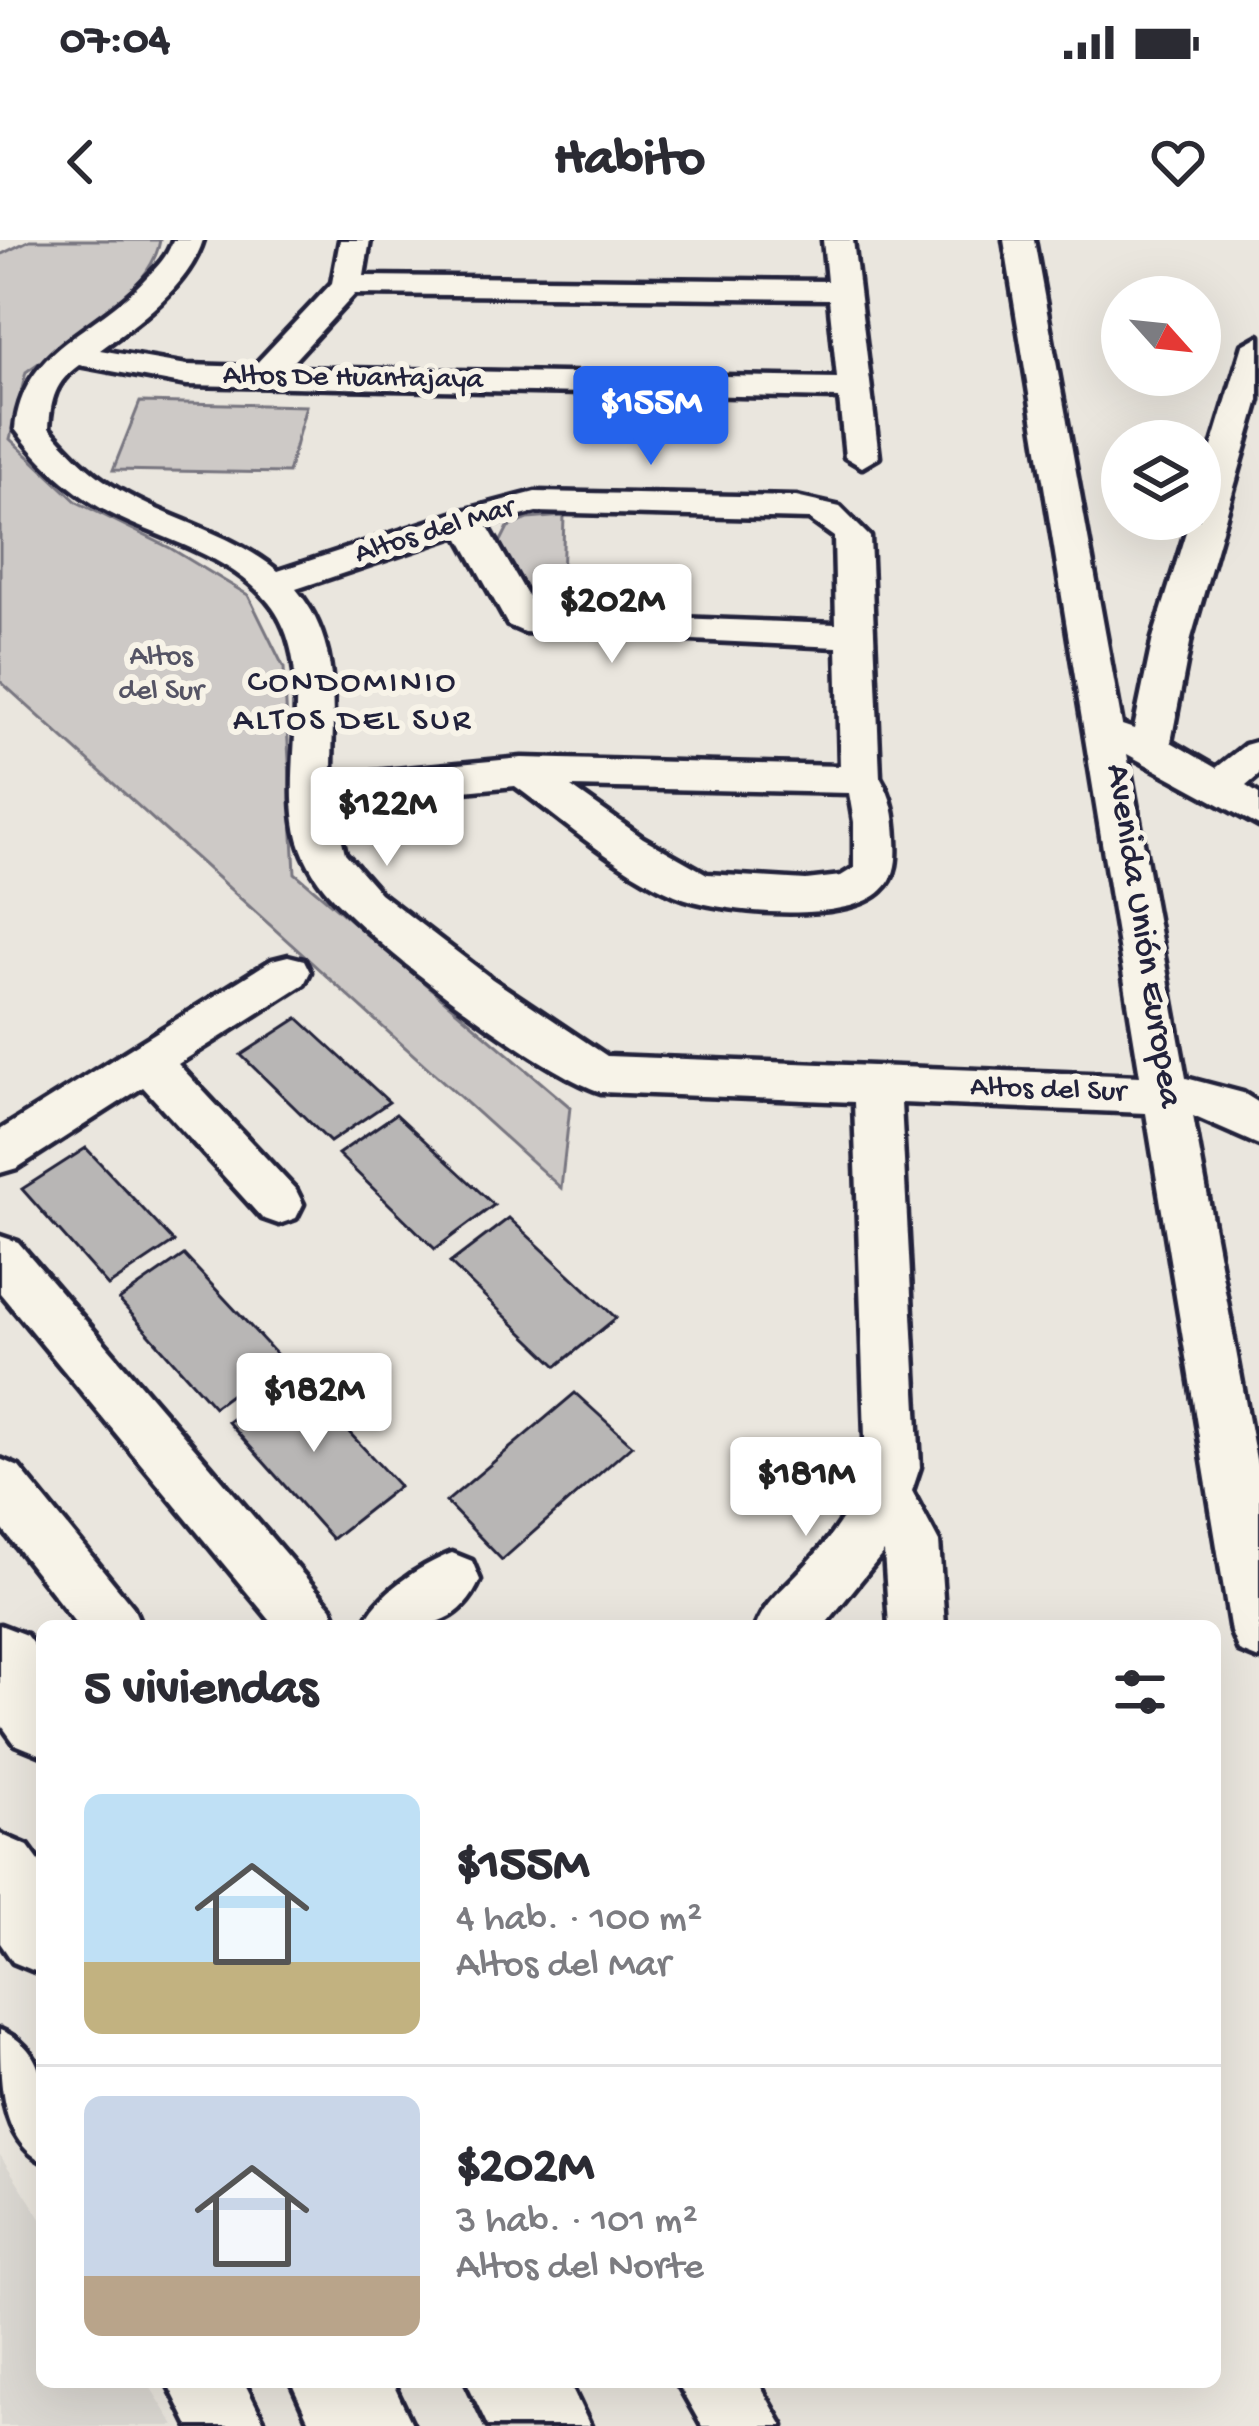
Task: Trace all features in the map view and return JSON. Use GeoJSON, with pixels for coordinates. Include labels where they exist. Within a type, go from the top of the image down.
{"type":"FeatureCollection","features":[{"type":"Feature","properties":{"kind":"main road"},"geometry":{"type":"LineString","coordinates":[[0,1661],[36,1709]]}},
{"type":"Feature","properties":{"kind":"main road"},"geometry":{"type":"LineString","coordinates":[[0,1874],[36,1925]]}},
{"type":"Feature","properties":{"kind":"main road"},"geometry":{"type":"LineString","coordinates":[[341,2388],[366,2426]]}},
{"type":"Feature","properties":{"kind":"main road"},"geometry":{"type":"LineString","coordinates":[[517,2388],[543,2426]]}},
{"type":"Feature","properties":{"kind":"street","name":"Altos del Sur"},"geometry":{"type":"LineString","coordinates":[[188,240],[183,256],[129,315],[49,370],[34,398],[32,429],[63,464],[100,493],[225,549],[272,585],[297,616],[309,646],[320,845],[332,869],[382,916],[584,1068],[620,1078],[1168,1094],[1227,1106],[1259,1126]]}},
{"type":"Feature","properties":{"kind":"street"},"geometry":{"type":"LineString","coordinates":[[262,376],[347,285],[355,240]]}},
{"type":"Feature","properties":{"kind":"street"},"geometry":{"type":"LineString","coordinates":[[838,240],[862,457]]}},
{"type":"Feature","properties":{"kind":"street","name":"Avenida Unión Europea"},"geometry":{"type":"LineString","coordinates":[[1019,240],[1091,640],[1129,741],[1168,1094],[1259,1632]]}},
{"type":"Feature","properties":{"kind":"street"},"geometry":{"type":"LineString","coordinates":[[347,285],[846,290]]}},
{"type":"Feature","properties":{"kind":"street"},"geometry":{"type":"LineString","coordinates":[[1259,345],[1172,638],[1129,741],[1259,812]]}},
{"type":"Feature","properties":{"kind":"street","name":"Altos De Huantajaya"},"geometry":{"type":"LineString","coordinates":[[73,354],[187,375],[806,390],[852,387]]}},
{"type":"Feature","properties":{"kind":"street","name":"Altos del Mar"},"geometry":{"type":"LineString","coordinates":[[272,585],[520,504],[796,507],[838,520],[852,537],[860,780],[872,797],[876,858],[871,876],[849,891],[832,895],[714,892],[683,880],[522,772]]}},
{"type":"Feature","properties":{"kind":"street"},"geometry":{"type":"LineString","coordinates":[[467,520],[521,617],[537,624],[855,636]]}},
{"type":"Feature","properties":{"kind":"street"},"geometry":{"type":"LineString","coordinates":[[1091,640],[1172,638]]}},
{"type":"Feature","properties":{"kind":"street"},"geometry":{"type":"LineString","coordinates":[[1218,788],[1259,754]]}},
{"type":"Feature","properties":{"kind":"street"},"geometry":{"type":"LineString","coordinates":[[314,792],[522,772],[860,780]]}},
{"type":"Feature","properties":{"kind":"street"},"geometry":{"type":"LineString","coordinates":[[0,1154],[288,972]]}},
{"type":"Feature","properties":{"kind":"street"},"geometry":{"type":"LineString","coordinates":[[149,1063],[279,1204]]}},
{"type":"Feature","properties":{"kind":"street"},"geometry":{"type":"LineString","coordinates":[[800,1620],[845,1565],[886,1496],[894,1440],[877,1085]]}},
{"type":"Feature","properties":{"kind":"street"},"geometry":{"type":"LineString","coordinates":[[0,1256],[306,1620]]}},
{"type":"Feature","properties":{"kind":"street"},"geometry":{"type":"LineString","coordinates":[[0,1484],[108,1620]]}},
{"type":"Feature","properties":{"kind":"street"},"geometry":{"type":"LineString","coordinates":[[886,1496],[911,1542],[917,1620]]}},
{"type":"Feature","properties":{"kind":"street"},"geometry":{"type":"LineString","coordinates":[[399,1620],[452,1580]]}},
{"type":"Feature","properties":{"kind":"street"},"geometry":{"type":"LineString","coordinates":[[0,2062],[36,2119]]}},
{"type":"Feature","properties":{"kind":"street"},"geometry":{"type":"LineString","coordinates":[[206,2388],[230,2426]]}},
{"type":"Feature","properties":{"kind":"street"},"geometry":{"type":"LineString","coordinates":[[717,2388],[747,2426]]}},
{"type":"Feature","properties":{"kind":"shaded area"},"geometry":{"type":"Polygon","coordinates":[[[0,2155],[36,2211],[36,2388],[151,2388],[175,2426],[0,2426],[0,2155]]]}},
{"type":"Feature","properties":{"kind":"green space","name":"Altos del Sur"},"geometry":{"type":"Polygon","coordinates":[[[30,240],[160,240],[154,259],[125,297],[26,372],[10,439],[77,502],[170,548],[248,595],[284,668],[295,873],[570,1107],[561,1188],[0,681],[0,255],[30,240]]]}},
{"type":"Feature","properties":{"kind":"green space"},"geometry":{"type":"Polygon","coordinates":[[[140,402],[306,406],[288,473],[113,470],[140,402]]]}},
{"type":"Feature","properties":{"kind":"green space"},"geometry":{"type":"Polygon","coordinates":[[[564,516],[561,614],[539,612],[500,543],[508,527],[528,519],[564,516]]]}},
{"type":"Feature","properties":{"kind":"building"},"geometry":{"type":"Polygon","coordinates":[[[298,1018],[389,1102],[330,1142],[241,1055],[298,1018]]]}},
{"type":"Feature","properties":{"kind":"building"},"geometry":{"type":"Polygon","coordinates":[[[396,1114],[494,1205],[435,1249],[338,1154],[396,1114]]]}},
{"type":"Feature","properties":{"kind":"building"},"geometry":{"type":"Polygon","coordinates":[[[86,1148],[174,1242],[108,1286],[22,1189],[86,1148]]]}},
{"type":"Feature","properties":{"kind":"building"},"geometry":{"type":"Polygon","coordinates":[[[509,1218],[616,1318],[557,1366],[450,1263],[509,1218]]]}},
{"type":"Feature","properties":{"kind":"building"},"geometry":{"type":"Polygon","coordinates":[[[184,1255],[280,1358],[214,1407],[119,1300],[184,1255]]]}},
{"type":"Feature","properties":{"kind":"building"},"geometry":{"type":"Polygon","coordinates":[[[294,1373],[399,1486],[332,1539],[228,1422],[294,1373]]]}},
{"type":"Feature","properties":{"kind":"building"},"geometry":{"type":"Polygon","coordinates":[[[575,1393],[632,1445],[502,1560],[446,1502],[575,1393]]]}},
{"type":"Feature","properties":{"kind":"district","name":"CONDOMINIO ALTOS DEL SUR"},"geometry":{"type":"Point","coordinates":[353,703]}}]}
